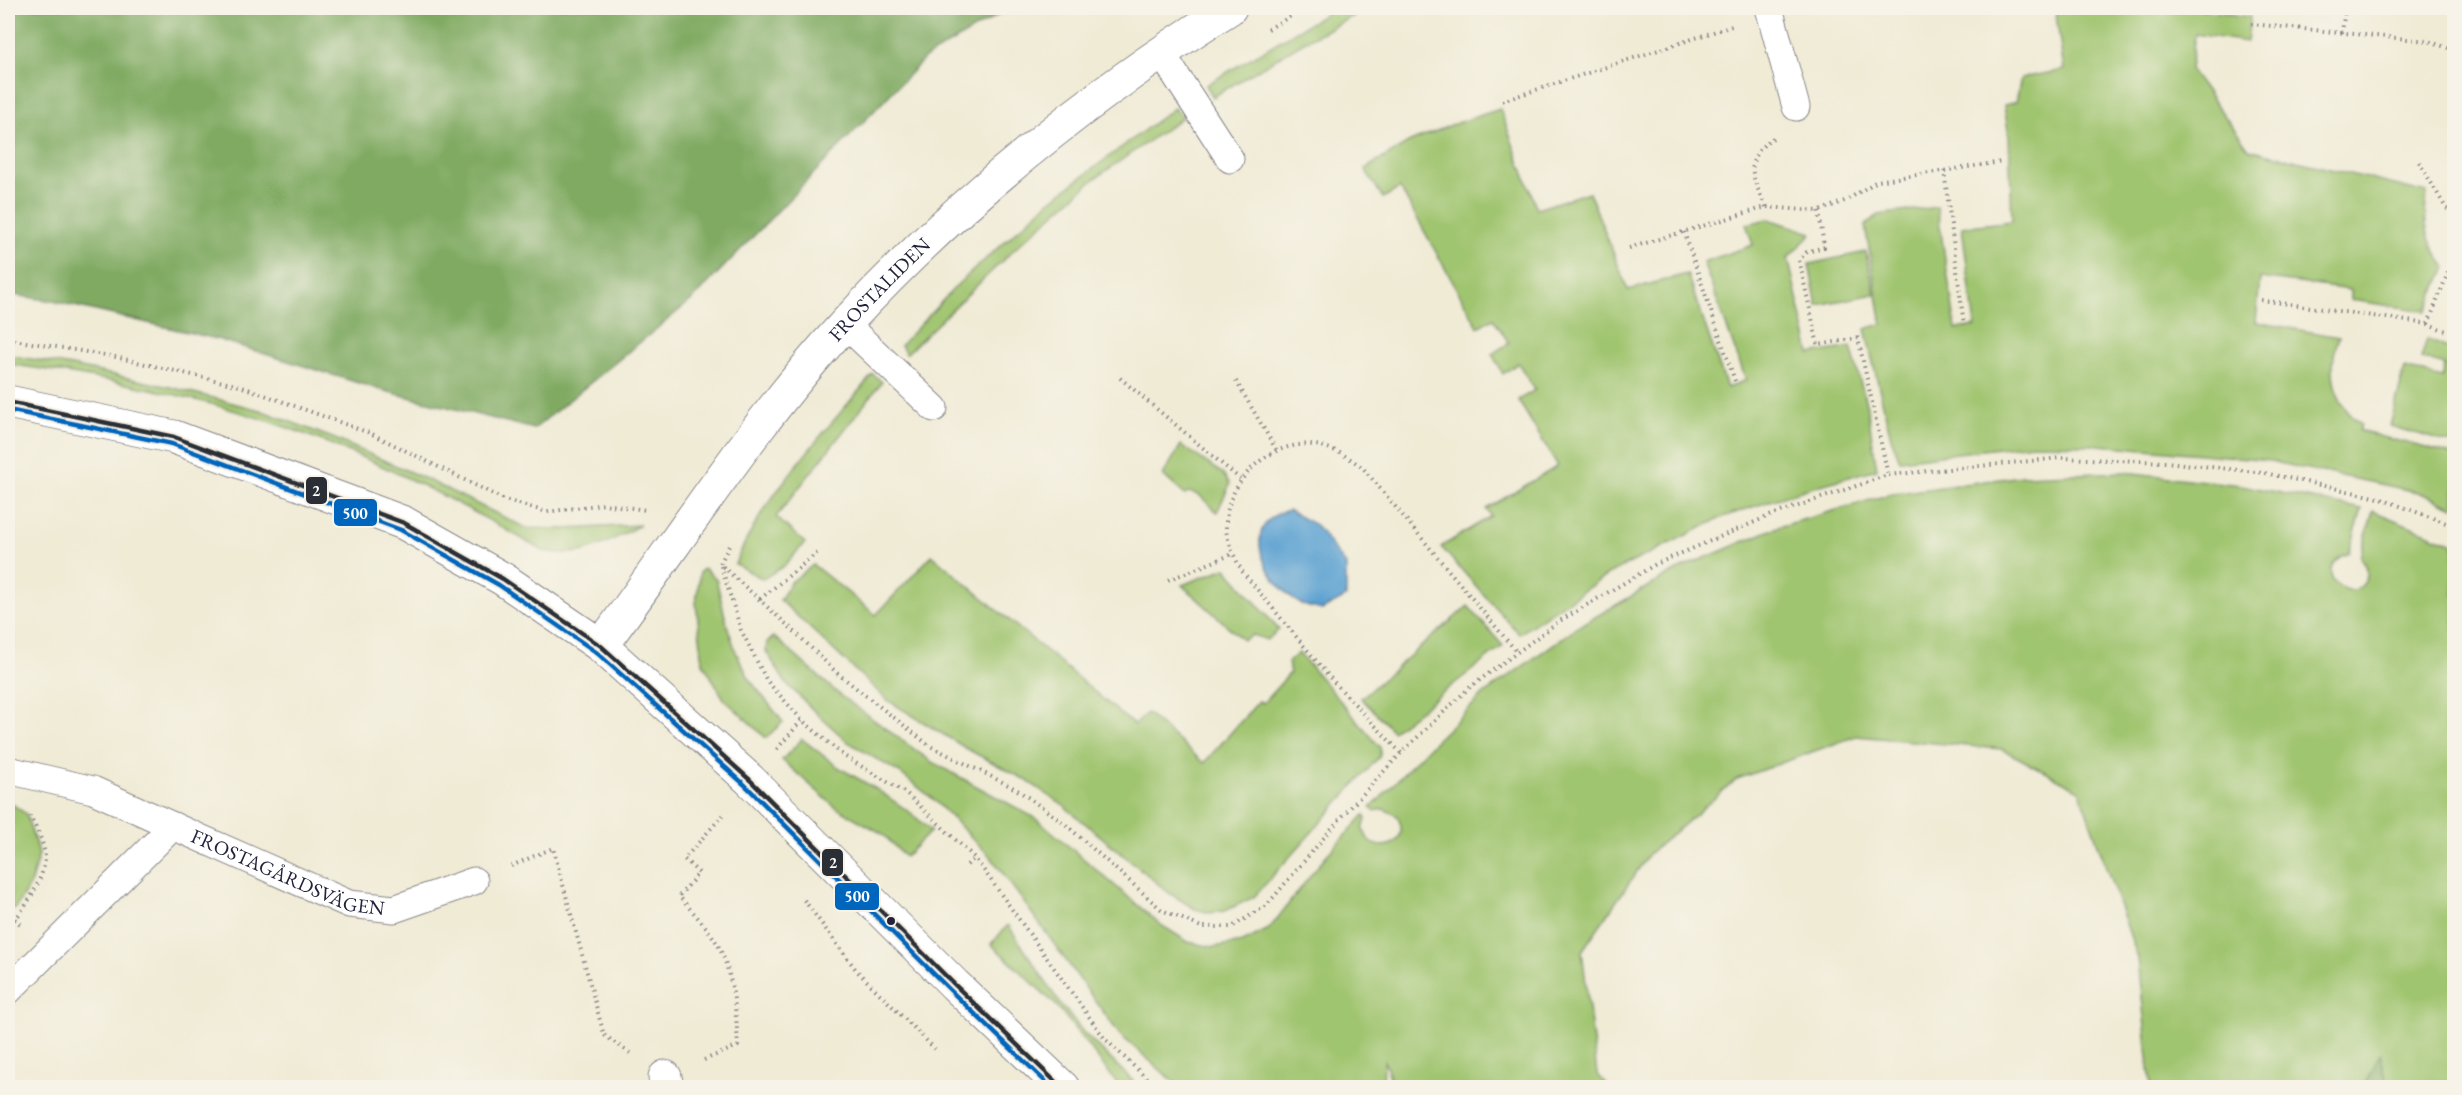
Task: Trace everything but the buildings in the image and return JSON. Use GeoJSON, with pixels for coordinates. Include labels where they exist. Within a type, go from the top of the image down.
{"type":"FeatureCollection","features":[{"type":"Feature","properties":{"kind":"main road","name":"FROSTALIDEN"},"geometry":{"type":"LineString","coordinates":[[601,646],[764,421],[844,324],[949,219],[1071,116],[1160,51],[1230,8]]}},
{"type":"Feature","properties":{"kind":"main road"},"geometry":{"type":"LineString","coordinates":[[8,402],[174,437],[404,523],[503,579],[601,646],[750,780],[1063,1088]]}},
{"type":"Feature","properties":{"kind":"lane"},"geometry":{"type":"LineString","coordinates":[[1770,12],[1796,107]]}},
{"type":"Feature","properties":{"kind":"lane"},"geometry":{"type":"LineString","coordinates":[[1160,51],[1230,159]]}},
{"type":"Feature","properties":{"kind":"lane"},"geometry":{"type":"LineString","coordinates":[[844,324],[934,408]]}},
{"type":"Feature","properties":{"kind":"lane","name":"FROSTAGÅRDSVÄGEN"},"geometry":{"type":"LineString","coordinates":[[8,770],[93,790],[349,904],[394,909],[474,881]]}},
{"type":"Feature","properties":{"kind":"lane","name":"FROSTAGÅRDSVÄGEN"},"geometry":{"type":"LineString","coordinates":[[8,991],[173,825]]}},
{"type":"Feature","properties":{"kind":"path"},"geometry":{"type":"LineString","coordinates":[[1266,30],[1305,8]]}},
{"type":"Feature","properties":{"kind":"path"},"geometry":{"type":"LineString","coordinates":[[1502,101],[1770,12],[1821,8]]}},
{"type":"Feature","properties":{"kind":"path"},"geometry":{"type":"LineString","coordinates":[[2342,33],[2345,8]]}},
{"type":"Feature","properties":{"kind":"path"},"geometry":{"type":"LineString","coordinates":[[2252,24],[2428,41],[2454,50]]}},
{"type":"Feature","properties":{"kind":"path"},"geometry":{"type":"LineString","coordinates":[[1766,207],[1756,187],[1751,166],[1759,148],[1774,137]]}},
{"type":"Feature","properties":{"kind":"path"},"geometry":{"type":"LineString","coordinates":[[1629,248],[1766,207],[1819,211],[1847,200],[1877,181],[2001,162]]}},
{"type":"Feature","properties":{"kind":"path"},"geometry":{"type":"LineString","coordinates":[[2419,162],[2446,208],[2454,213]]}},
{"type":"Feature","properties":{"kind":"path"},"geometry":{"type":"LineString","coordinates":[[1944,170],[1964,325]]}},
{"type":"Feature","properties":{"kind":"path"},"geometry":{"type":"LineString","coordinates":[[1819,211],[1824,247],[1807,252],[1798,260],[1818,345],[1858,338],[1888,475]]}},
{"type":"Feature","properties":{"kind":"path"},"geometry":{"type":"LineString","coordinates":[[1683,231],[1735,381]]}},
{"type":"Feature","properties":{"kind":"path"},"geometry":{"type":"LineString","coordinates":[[2428,324],[2454,257]]}},
{"type":"Feature","properties":{"kind":"path"},"geometry":{"type":"LineString","coordinates":[[2261,300],[2428,324],[2454,334]]}},
{"type":"Feature","properties":{"kind":"path"},"geometry":{"type":"LineString","coordinates":[[8,339],[111,356],[240,386],[372,434],[506,500],[546,512],[604,504],[654,512]]}},
{"type":"Feature","properties":{"kind":"path"},"geometry":{"type":"LineString","coordinates":[[1120,378],[1240,479]]}},
{"type":"Feature","properties":{"kind":"path"},"geometry":{"type":"LineString","coordinates":[[1236,381],[1276,451]]}},
{"type":"Feature","properties":{"kind":"path"},"geometry":{"type":"LineString","coordinates":[[1401,753],[1332,680],[1242,571],[1233,554],[1226,528],[1229,504],[1240,479],[1276,451],[1299,445],[1320,446],[1343,453],[1363,468],[1516,651]]}},
{"type":"Feature","properties":{"kind":"path"},"geometry":{"type":"LineString","coordinates":[[716,560],[837,673],[930,746],[1016,789],[1064,823],[1162,910],[1201,927],[1232,927],[1267,904],[1338,821],[1401,753],[1469,688],[1558,622],[1656,564],[1769,516],[1888,475],[2061,458],[2166,462],[2265,473],[2379,498],[2454,526]]}},
{"type":"Feature","properties":{"kind":"path"},"geometry":{"type":"LineString","coordinates":[[729,545],[720,564],[741,630],[767,681],[802,720],[844,756],[906,793],[975,858],[1105,1039],[1156,1088]]}},
{"type":"Feature","properties":{"kind":"path"},"geometry":{"type":"LineString","coordinates":[[760,599],[817,553]]}},
{"type":"Feature","properties":{"kind":"path"},"geometry":{"type":"LineString","coordinates":[[1168,580],[1233,554]]}},
{"type":"Feature","properties":{"kind":"path"},"geometry":{"type":"LineString","coordinates":[[775,752],[802,720]]}},
{"type":"Feature","properties":{"kind":"path"},"geometry":{"type":"LineString","coordinates":[[8,922],[15,919],[31,899],[45,857],[33,821],[25,807]]}},
{"type":"Feature","properties":{"kind":"path"},"geometry":{"type":"LineString","coordinates":[[474,881],[554,848],[604,1035],[666,1082],[738,1046],[735,999],[719,947],[710,932],[679,896],[699,873],[684,859],[723,814],[732,822]]}},
{"type":"Feature","properties":{"kind":"path"},"geometry":{"type":"LineString","coordinates":[[967,866],[975,858]]}},
{"type":"Feature","properties":{"kind":"path"},"geometry":{"type":"LineString","coordinates":[[803,898],[858,971],[935,1050]]}},
{"type":"Feature","properties":{"kind":"path"},"geometry":{"type":"LineString","coordinates":[[15,919],[23,927],[44,930],[56,943]]}},
{"type":"Feature","properties":{"kind":"green space"},"geometry":{"type":"Polygon","coordinates":[[[8,8],[1010,8],[925,58],[693,299],[534,429],[381,390],[217,339],[53,301],[8,294],[8,8]]]}},
{"type":"Feature","properties":{"kind":"green space"},"geometry":{"type":"Polygon","coordinates":[[[1335,8],[1368,8],[1302,43],[1213,97],[1206,85],[1335,8]]]}},
{"type":"Feature","properties":{"kind":"green space"},"geometry":{"type":"Polygon","coordinates":[[[2055,8],[2202,8],[2202,10],[2250,17],[2247,42],[2195,34],[2190,69],[2249,149],[2427,193],[2425,214],[2430,241],[2446,267],[2426,311],[2351,300],[2351,290],[2260,278],[2256,322],[2339,337],[2333,361],[2335,384],[2344,406],[2361,424],[2359,431],[2454,455],[2454,507],[2418,492],[2259,459],[2098,445],[2032,444],[1900,460],[1891,438],[1865,329],[1882,324],[1865,226],[1878,215],[1937,207],[1956,329],[1975,326],[1962,227],[2012,221],[2009,137],[2004,105],[2016,102],[2021,78],[2064,70],[2055,8]]]}},
{"type":"Feature","properties":{"kind":"green space"},"geometry":{"type":"Polygon","coordinates":[[[1174,108],[1183,117],[1093,180],[1024,240],[906,354],[901,345],[959,283],[1051,200],[1174,108]]]}},
{"type":"Feature","properties":{"kind":"green space"},"geometry":{"type":"Polygon","coordinates":[[[1500,109],[1537,209],[1589,192],[1628,290],[1687,274],[1727,388],[1746,380],[1703,262],[1753,245],[1746,224],[1769,219],[1812,233],[1788,258],[1810,354],[1851,347],[1867,407],[1877,469],[1803,490],[1723,517],[1612,572],[1519,634],[1441,547],[1491,516],[1486,509],[1558,466],[1518,400],[1535,390],[1518,363],[1503,374],[1492,354],[1509,343],[1493,318],[1478,327],[1400,188],[1383,198],[1365,169],[1408,143],[1451,125],[1500,109]]]}},
{"type":"Feature","properties":{"kind":"green space"},"geometry":{"type":"Polygon","coordinates":[[[1866,252],[1875,294],[1817,305],[1809,264],[1866,252]]]}},
{"type":"Feature","properties":{"kind":"green space"},"geometry":{"type":"Polygon","coordinates":[[[2427,339],[2454,351],[2454,444],[2390,426],[2405,368],[2442,378],[2445,365],[2421,358],[2427,339]]]}},
{"type":"Feature","properties":{"kind":"green space"},"geometry":{"type":"Polygon","coordinates":[[[8,355],[174,388],[260,410],[335,439],[424,478],[526,528],[566,529],[640,525],[605,544],[583,551],[558,553],[543,551],[424,486],[362,457],[299,432],[228,409],[155,390],[8,364],[8,355]]]}},
{"type":"Feature","properties":{"kind":"green space"},"geometry":{"type":"Polygon","coordinates":[[[873,374],[882,382],[776,517],[805,543],[784,566],[763,579],[735,564],[747,539],[779,489],[873,374]]]}},
{"type":"Feature","properties":{"kind":"green space"},"geometry":{"type":"Polygon","coordinates":[[[1181,445],[1223,474],[1230,484],[1217,512],[1199,495],[1189,492],[1185,495],[1163,475],[1181,445]]]}},
{"type":"Feature","properties":{"kind":"green space"},"geometry":{"type":"Polygon","coordinates":[[[2124,472],[2241,485],[2362,509],[2349,553],[2337,560],[2331,568],[2336,583],[2352,590],[2360,587],[2366,579],[2366,567],[2360,557],[2373,511],[2454,544],[2454,1087],[2388,1087],[2380,1054],[2365,1087],[2151,1087],[2138,958],[2079,790],[2002,749],[1856,736],[1737,779],[1649,854],[1582,951],[1597,1074],[1609,1087],[1393,1087],[1384,1060],[1383,1087],[1180,1087],[1120,1035],[991,857],[933,799],[900,773],[848,742],[816,713],[785,682],[766,651],[767,642],[774,637],[841,696],[932,762],[1037,819],[1161,925],[1188,942],[1213,947],[1243,942],[1269,929],[1325,857],[1364,815],[1366,819],[1363,829],[1369,841],[1384,846],[1396,841],[1401,830],[1396,815],[1384,809],[1374,811],[1371,808],[1431,745],[1484,694],[1576,628],[1677,570],[1775,528],[1891,494],[2022,476],[2124,472]]]}},
{"type":"Feature","properties":{"kind":"green space"},"geometry":{"type":"Polygon","coordinates":[[[932,555],[1134,725],[1147,713],[1204,763],[1259,701],[1263,703],[1290,673],[1288,662],[1299,653],[1380,747],[1380,756],[1254,897],[1225,911],[1211,913],[1195,909],[1169,893],[1064,806],[1026,780],[967,749],[887,700],[780,600],[791,582],[813,565],[876,615],[932,555]]]}},
{"type":"Feature","properties":{"kind":"green space"},"geometry":{"type":"Polygon","coordinates":[[[704,568],[716,579],[736,652],[750,680],[783,722],[766,738],[724,699],[703,663],[696,603],[700,572],[704,568]]]}},
{"type":"Feature","properties":{"kind":"green space"},"geometry":{"type":"Polygon","coordinates":[[[1226,568],[1279,630],[1267,640],[1253,635],[1243,640],[1182,585],[1226,568]]]}},
{"type":"Feature","properties":{"kind":"green space"},"geometry":{"type":"Polygon","coordinates":[[[1468,606],[1503,646],[1393,731],[1361,698],[1468,606]]]}},
{"type":"Feature","properties":{"kind":"green space"},"geometry":{"type":"Polygon","coordinates":[[[802,739],[838,767],[911,813],[931,831],[905,857],[883,834],[835,807],[782,760],[802,739]]]}},
{"type":"Feature","properties":{"kind":"green space"},"geometry":{"type":"Polygon","coordinates":[[[8,801],[26,814],[39,854],[30,885],[15,909],[8,905],[8,801]]]}},
{"type":"Feature","properties":{"kind":"green space"},"geometry":{"type":"Polygon","coordinates":[[[1008,925],[1057,999],[1083,1032],[1139,1087],[1120,1087],[1058,1007],[991,944],[1008,925]]]}},
{"type":"Feature","properties":{"kind":"green space"},"geometry":{"type":"Polygon","coordinates":[[[2380,1053],[2388,1087],[2365,1087],[2380,1053]]]}},
{"type":"Feature","properties":{"kind":"water"},"geometry":{"type":"Polygon","coordinates":[[[1288,510],[1316,525],[1346,565],[1346,597],[1322,610],[1299,603],[1287,594],[1267,568],[1262,554],[1260,540],[1263,528],[1272,517],[1288,510]]]}},
{"type":"Feature","properties":{"kind":"transit line","name":"2"},"geometry":{"type":"LineString","coordinates":[[8,402],[174,437],[404,523],[503,579],[601,646],[750,780],[955,985],[1062,1088]]}},
{"type":"Feature","properties":{"kind":"transit line","name":"500"},"geometry":{"type":"LineString","coordinates":[[8,410],[172,444],[401,530],[499,585],[596,652],[745,785],[950,990],[1052,1088]]}}]}
